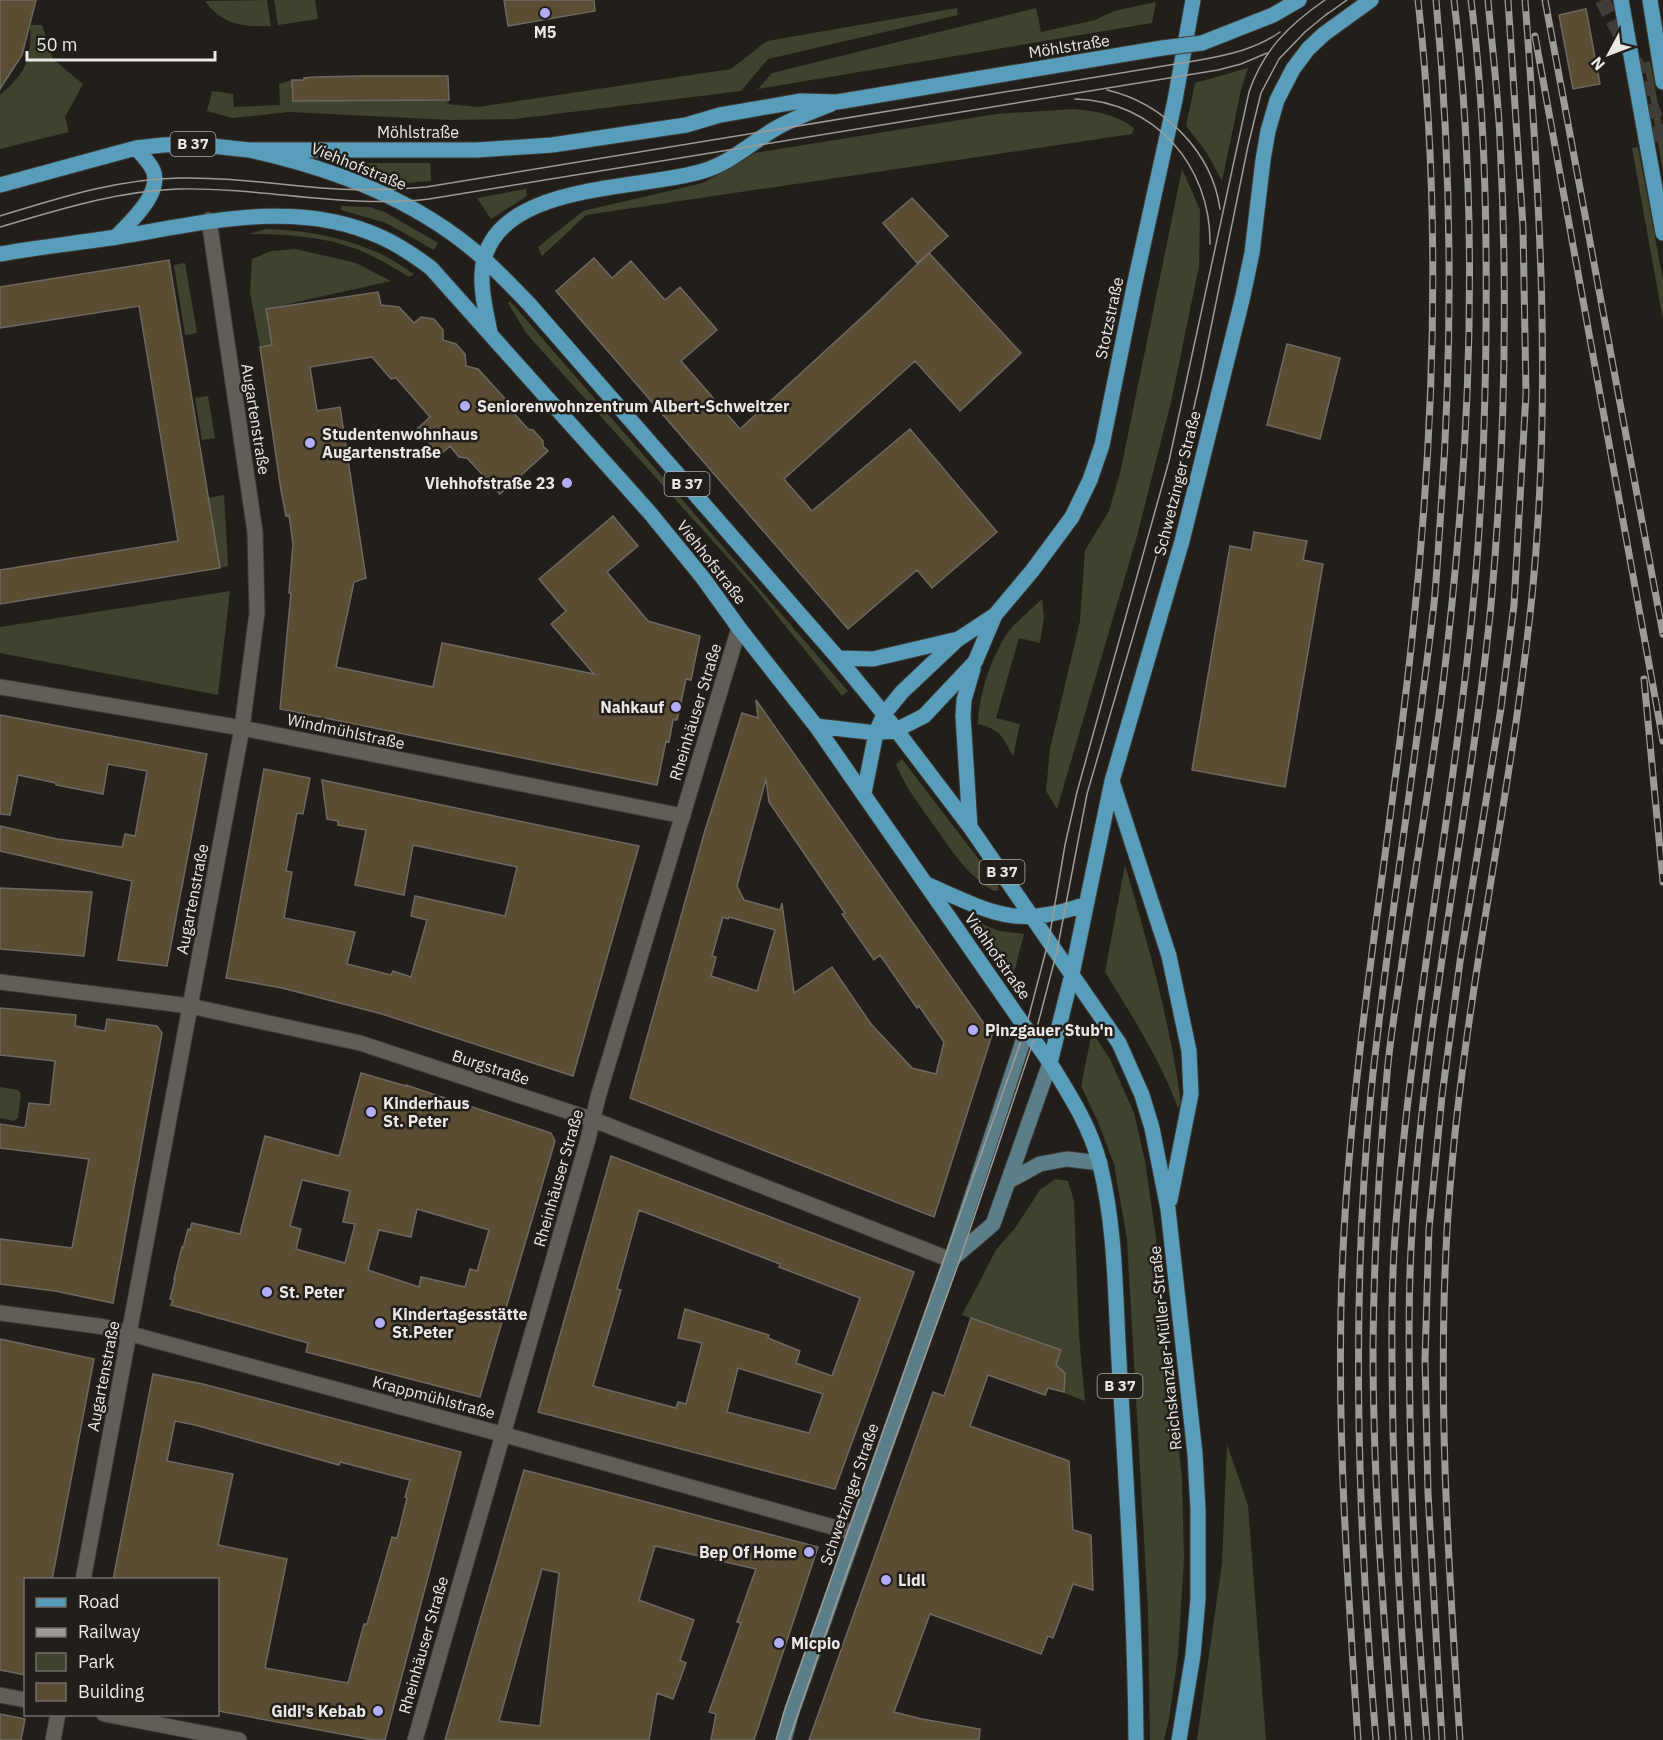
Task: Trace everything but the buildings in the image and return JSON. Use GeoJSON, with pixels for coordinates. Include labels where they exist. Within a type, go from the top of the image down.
{"type":"FeatureCollection","features":[{"type":"Feature","properties":{"kind":"main road","name":"Stotzstraße"},"geometry":{"type":"LineString","coordinates":[[864,793],[876,733],[884,714],[902,692],[957,640],[995,615],[1032,571],[1072,517],[1090,480],[1099,453],[1175,100],[1193,0]]}},
{"type":"Feature","properties":{"kind":"main road","name":"Möhlstraße"},"geometry":{"type":"LineString","coordinates":[[0,185],[136,148],[163,145],[194,144],[249,150],[477,150],[552,145],[686,125],[720,115],[801,101],[837,102],[1202,43],[1273,15],[1299,0]]}},
{"type":"Feature","properties":{"kind":"main road","name":"Schwetzinger Straße"},"geometry":{"type":"LineString","coordinates":[[1050,1063],[1072,974],[1112,781],[1182,541],[1242,300],[1252,253],[1263,160],[1277,100],[1298,62],[1324,34],[1371,0]]}},
{"type":"Feature","properties":{"kind":"main road"},"geometry":{"type":"LineString","coordinates":[[1621,0],[1663,232]]}},
{"type":"Feature","properties":{"kind":"main road"},"geometry":{"type":"LineString","coordinates":[[1650,0],[1663,81]]}},
{"type":"Feature","properties":{"kind":"main road","name":"Möhlstraße"},"geometry":{"type":"LineString","coordinates":[[490,332],[482,287],[484,259],[493,237],[510,221],[548,200],[677,178],[706,170],[738,154],[773,130],[837,102]]}},
{"type":"Feature","properties":{"kind":"main road"},"geometry":{"type":"LineString","coordinates":[[117,237],[149,199],[154,187],[154,171],[136,148]]}},
{"type":"Feature","properties":{"kind":"main road","name":"Viehhofstraße"},"geometry":{"type":"LineString","coordinates":[[249,150],[331,172],[401,201],[454,235],[484,259],[530,304],[884,714],[970,827],[1072,974]]}},
{"type":"Feature","properties":{"kind":"main road","name":"Viehhofstraße"},"geometry":{"type":"LineString","coordinates":[[208,220],[274,215],[318,219],[351,226],[380,236],[405,249],[431,268],[650,513],[703,578],[864,793],[1050,1063]]}},
{"type":"Feature","properties":{"kind":"main road","name":"B 37"},"geometry":{"type":"LineString","coordinates":[[0,254],[117,237],[208,220]]}},
{"type":"Feature","properties":{"kind":"main road","name":"Stotzstraße"},"geometry":{"type":"LineString","coordinates":[[816,726],[876,733],[896,730],[924,716],[975,662],[995,615]]}},
{"type":"Feature","properties":{"kind":"main road"},"geometry":{"type":"LineString","coordinates":[[838,658],[873,660],[957,640]]}},
{"type":"Feature","properties":{"kind":"main road"},"geometry":{"type":"LineString","coordinates":[[970,827],[963,716],[964,700],[975,662]]}},
{"type":"Feature","properties":{"kind":"main road"},"geometry":{"type":"LineString","coordinates":[[1112,781],[1169,956],[1189,1051],[1191,1094],[1168,1209]]}},
{"type":"Feature","properties":{"kind":"main road"},"geometry":{"type":"LineString","coordinates":[[925,884],[996,914],[1033,918],[1053,915],[1086,904]]}},
{"type":"Feature","properties":{"kind":"main road","name":"Reichskanzler-Müller-Straße"},"geometry":{"type":"LineString","coordinates":[[1072,974],[1119,1043],[1131,1066],[1152,1128],[1168,1209],[1195,1454],[1198,1510],[1196,1621],[1193,1655],[1179,1740]]}},
{"type":"Feature","properties":{"kind":"main road","name":"B 37"},"geometry":{"type":"LineString","coordinates":[[1050,1063],[1087,1128],[1100,1163],[1111,1219],[1130,1546],[1136,1740]]}},
{"type":"Feature","properties":{"kind":"street","name":"Augartenstraße"},"geometry":{"type":"LineString","coordinates":[[83,1578],[242,728],[257,613],[255,532],[208,220]]}},
{"type":"Feature","properties":{"kind":"street","name":"Rheinhäuser Straße"},"geometry":{"type":"LineString","coordinates":[[415,1740],[594,1120],[598,1097],[739,628]]}},
{"type":"Feature","properties":{"kind":"street","name":"Windmühlstraße"},"geometry":{"type":"LineString","coordinates":[[0,687],[242,728],[683,816]]}},
{"type":"Feature","properties":{"kind":"street","name":"Burgstraße"},"geometry":{"type":"LineString","coordinates":[[0,982],[190,1006],[360,1043],[594,1120],[951,1260]]}},
{"type":"Feature","properties":{"kind":"street","name":"Schwetzinger Straße"},"geometry":{"type":"LineString","coordinates":[[784,1740],[791,1714],[951,1260],[1027,1029]]}},
{"type":"Feature","properties":{"kind":"street","name":"Schwetzinger Straße"},"geometry":{"type":"LineString","coordinates":[[951,1260],[993,1224],[1050,1063]]}},
{"type":"Feature","properties":{"kind":"street"},"geometry":{"type":"LineString","coordinates":[[1009,1181],[1040,1164],[1067,1159],[1100,1163]]}},
{"type":"Feature","properties":{"kind":"street","name":"Krappmühlstraße"},"geometry":{"type":"LineString","coordinates":[[0,1313],[105,1327],[503,1434],[854,1533]]}},
{"type":"Feature","properties":{"kind":"street"},"geometry":{"type":"LineString","coordinates":[[0,1695],[24,1700]]}},
{"type":"Feature","properties":{"kind":"street"},"geometry":{"type":"LineString","coordinates":[[53,1740],[58,1716]]}},
{"type":"Feature","properties":{"kind":"street"},"geometry":{"type":"LineString","coordinates":[[114,1716],[239,1740]]}},
{"type":"Feature","properties":{"kind":"green space"},"geometry":{"type":"Polygon","coordinates":[[[267,0],[271,26],[242,25],[226,20],[205,1],[267,0]]]}},
{"type":"Feature","properties":{"kind":"green space"},"geometry":{"type":"Polygon","coordinates":[[[274,0],[315,0],[318,19],[278,25],[274,0]]]}},
{"type":"Feature","properties":{"kind":"green space"},"geometry":{"type":"Polygon","coordinates":[[[1156,2],[1152,23],[758,89],[772,73],[1036,8],[1041,32],[1095,20],[1114,11],[1156,2]]]}},
{"type":"Feature","properties":{"kind":"green space"},"geometry":{"type":"Polygon","coordinates":[[[957,8],[958,15],[768,59],[741,91],[515,119],[451,120],[289,112],[233,118],[207,111],[212,91],[233,94],[234,107],[280,105],[279,84],[292,80],[293,101],[449,100],[447,104],[478,107],[731,69],[767,41],[957,8]]]}},
{"type":"Feature","properties":{"kind":"green space"},"geometry":{"type":"Polygon","coordinates":[[[30,25],[42,25],[53,59],[83,84],[65,117],[69,132],[0,149],[0,95],[16,80],[26,65],[30,47],[30,25]]]}},
{"type":"Feature","properties":{"kind":"green space"},"geometry":{"type":"Polygon","coordinates":[[[1650,61],[1663,131],[1663,171],[1644,63],[1650,61]]]}},
{"type":"Feature","properties":{"kind":"green space"},"geometry":{"type":"Polygon","coordinates":[[[1248,68],[1241,90],[1222,181],[1207,153],[1186,126],[1195,83],[1248,68]]]}},
{"type":"Feature","properties":{"kind":"green space"},"geometry":{"type":"Polygon","coordinates":[[[1073,109],[1113,116],[1134,128],[1132,134],[586,215],[542,256],[538,247],[583,211],[703,183],[754,153],[996,114],[1073,109]]]}},
{"type":"Feature","properties":{"kind":"green space"},"geometry":{"type":"Polygon","coordinates":[[[1638,147],[1663,280],[1663,320],[1632,148],[1638,147]]]}},
{"type":"Feature","properties":{"kind":"green space"},"geometry":{"type":"Polygon","coordinates":[[[343,163],[430,163],[431,181],[393,184],[343,163]]]}},
{"type":"Feature","properties":{"kind":"green space"},"geometry":{"type":"Polygon","coordinates":[[[1182,169],[1200,210],[1199,266],[1172,398],[1137,536],[1057,809],[1046,791],[1050,749],[1080,621],[1085,550],[1109,511],[1121,469],[1182,169]]]}},
{"type":"Feature","properties":{"kind":"green space"},"geometry":{"type":"Polygon","coordinates":[[[526,189],[527,196],[491,219],[477,198],[526,189]]]}},
{"type":"Feature","properties":{"kind":"green space"},"geometry":{"type":"Polygon","coordinates":[[[341,206],[369,207],[385,212],[438,243],[434,250],[386,223],[341,210],[341,206]]]}},
{"type":"Feature","properties":{"kind":"green space"},"geometry":{"type":"Polygon","coordinates":[[[265,229],[307,232],[348,241],[384,256],[414,274],[409,277],[358,250],[327,241],[296,236],[249,234],[265,229]]]}},
{"type":"Feature","properties":{"kind":"green space"},"geometry":{"type":"Polygon","coordinates":[[[296,249],[356,263],[391,281],[266,309],[272,345],[260,347],[250,292],[252,259],[271,251],[296,249]]]}},
{"type":"Feature","properties":{"kind":"green space"},"geometry":{"type":"Polygon","coordinates":[[[185,263],[197,333],[185,335],[174,265],[185,263]]]}},
{"type":"Feature","properties":{"kind":"green space"},"geometry":{"type":"Polygon","coordinates":[[[510,301],[848,691],[842,696],[753,586],[526,333],[508,303],[510,301]]]}},
{"type":"Feature","properties":{"kind":"green space"},"geometry":{"type":"Polygon","coordinates":[[[208,396],[215,438],[202,440],[195,398],[208,396]]]}},
{"type":"Feature","properties":{"kind":"green space"},"geometry":{"type":"Polygon","coordinates":[[[224,495],[228,566],[220,568],[208,498],[224,495]]]}},
{"type":"Feature","properties":{"kind":"green space"},"geometry":{"type":"Polygon","coordinates":[[[230,591],[218,695],[0,653],[0,627],[230,591]]]}},
{"type":"Feature","properties":{"kind":"green space"},"geometry":{"type":"Polygon","coordinates":[[[1042,599],[1044,618],[1040,643],[1019,638],[996,718],[1020,724],[1013,757],[1000,735],[978,724],[983,690],[990,667],[1006,635],[1042,599]]]}},
{"type":"Feature","properties":{"kind":"green space"},"geometry":{"type":"Polygon","coordinates":[[[902,759],[997,883],[999,890],[994,891],[984,885],[953,852],[904,780],[896,764],[902,759]]]}},
{"type":"Feature","properties":{"kind":"green space"},"geometry":{"type":"Polygon","coordinates":[[[1125,865],[1165,1012],[1181,1103],[1178,1108],[1154,1055],[1105,972],[1125,865]]]}},
{"type":"Feature","properties":{"kind":"green space"},"geometry":{"type":"Polygon","coordinates":[[[975,921],[999,931],[1024,934],[1012,981],[1010,982],[970,923],[975,921]]]}},
{"type":"Feature","properties":{"kind":"green space"},"geometry":{"type":"Polygon","coordinates":[[[1092,1032],[1110,1059],[1134,1113],[1145,1161],[1155,1230],[1182,1478],[1184,1558],[1178,1655],[1164,1740],[1150,1740],[1148,1610],[1127,1239],[1114,1164],[1081,1086],[1092,1032]]]}},
{"type":"Feature","properties":{"kind":"green space"},"geometry":{"type":"Polygon","coordinates":[[[0,1087],[18,1090],[21,1094],[18,1118],[14,1121],[0,1118],[0,1087]]]}},
{"type":"Feature","properties":{"kind":"green space"},"geometry":{"type":"Polygon","coordinates":[[[1055,1179],[1068,1181],[1074,1201],[1079,1336],[1085,1401],[1064,1393],[1065,1373],[1056,1365],[1061,1350],[962,1315],[996,1250],[1015,1228],[1040,1190],[1055,1179]]]}},
{"type":"Feature","properties":{"kind":"green space"},"geometry":{"type":"Polygon","coordinates":[[[1227,1444],[1248,1505],[1266,1740],[1197,1740],[1222,1563],[1227,1444]]]}},
{"type":"Feature","properties":{"kind":"tunnel"},"geometry":{"type":"LineString","coordinates":[[1602,0],[1640,71],[1663,143]]}},
{"type":"Feature","properties":{"kind":"tram line"},"geometry":{"type":"LineString","coordinates":[[776,1740],[1026,1027],[1049,939],[1065,845],[1077,792],[1169,461],[1249,92],[1262,63],[1279,40],[1300,19],[1325,0]]}},
{"type":"Feature","properties":{"kind":"tram line"},"geometry":{"type":"LineString","coordinates":[[1323,17],[1347,0]]}},
{"type":"Feature","properties":{"kind":"tram line"},"geometry":{"type":"LineString","coordinates":[[789,1740],[959,1262],[1034,1039],[1057,951],[1087,794],[1173,499],[1261,93],[1279,59],[1305,32],[1328,13]]}},
{"type":"Feature","properties":{"kind":"tram line"},"geometry":{"type":"LineString","coordinates":[[0,216],[88,191],[156,179],[250,181],[347,190],[426,187],[1200,60],[1252,47],[1280,32]]}},
{"type":"Feature","properties":{"kind":"tram line"},"geometry":{"type":"LineString","coordinates":[[0,227],[110,197],[178,189],[241,191],[335,200],[429,199],[1218,70],[1241,64],[1267,53]]}},
{"type":"Feature","properties":{"kind":"tram line"},"geometry":{"type":"LineString","coordinates":[[1107,90],[1128,96],[1147,106],[1182,133],[1207,168],[1220,209]]}},
{"type":"Feature","properties":{"kind":"tram line"},"geometry":{"type":"LineString","coordinates":[[1075,99],[1104,103],[1130,112],[1153,125],[1173,143],[1189,164],[1201,189],[1208,215],[1210,244]]}},
{"type":"Feature","properties":{"kind":"railway"},"geometry":{"type":"LineString","coordinates":[[1358,1740],[1343,1486],[1341,1295],[1356,1083],[1404,713],[1426,480],[1433,320],[1433,239],[1426,80],[1418,0]]}},
{"type":"Feature","properties":{"kind":"railway"},"geometry":{"type":"LineString","coordinates":[[1376,1740],[1361,1497],[1360,1254],[1371,1092],[1434,604],[1445,445],[1449,318],[1448,190],[1436,0]]}},
{"type":"Feature","properties":{"kind":"railway"},"geometry":{"type":"LineString","coordinates":[[1393,1740],[1377,1494],[1373,1395],[1374,1278],[1388,1061],[1442,692],[1452,607],[1465,433],[1469,346],[1467,172],[1454,0]]}},
{"type":"Feature","properties":{"kind":"railway"},"geometry":{"type":"LineString","coordinates":[[1409,1740],[1394,1472],[1393,1275],[1403,1145],[1465,682],[1481,503],[1486,367],[1485,208],[1482,124],[1471,0]]}},
{"type":"Feature","properties":{"kind":"railway"},"geometry":{"type":"LineString","coordinates":[[1427,1740],[1412,1497],[1409,1370],[1410,1277],[1418,1152],[1426,1074],[1482,683],[1496,547],[1504,372],[1504,256],[1499,122],[1488,0]]}},
{"type":"Feature","properties":{"kind":"railway"},"geometry":{"type":"LineString","coordinates":[[1442,1740],[1428,1493],[1425,1359],[1429,1229],[1442,1096],[1460,962],[1501,708],[1514,605],[1526,393],[1523,227],[1508,0]]}},
{"type":"Feature","properties":{"kind":"railway"},"geometry":{"type":"LineString","coordinates":[[1460,1740],[1448,1550],[1444,1422],[1443,1358],[1447,1231],[1462,1071],[1523,676],[1538,521],[1541,447],[1542,298],[1525,0]]}},
{"type":"Feature","properties":{"kind":"railway"},"geometry":{"type":"LineString","coordinates":[[1545,0],[1663,634]]}},
{"type":"Feature","properties":{"kind":"railway"},"geometry":{"type":"LineString","coordinates":[[1535,36],[1663,741]]}},
{"type":"Feature","properties":{"kind":"railway"},"geometry":{"type":"LineString","coordinates":[[1644,679],[1663,882]]}},
{"type":"Feature","properties":{"kind":"place","name":"M5"},"geometry":{"type":"Point","coordinates":[545,13]}},
{"type":"Feature","properties":{"kind":"place","name":"Seniorenwohnzentrum Albert-Schweitzer"},"geometry":{"type":"Point","coordinates":[465,406]}},
{"type":"Feature","properties":{"kind":"place","name":"Studentenwohnhaus Augartenstraße"},"geometry":{"type":"Point","coordinates":[310,443]}},
{"type":"Feature","properties":{"kind":"place","name":"Viehhofstraße 23"},"geometry":{"type":"Point","coordinates":[567,483]}},
{"type":"Feature","properties":{"kind":"place","name":"Nahkauf"},"geometry":{"type":"Point","coordinates":[676,707]}},
{"type":"Feature","properties":{"kind":"place","name":"Pinzgauer Stub'n"},"geometry":{"type":"Point","coordinates":[973,1030]}},
{"type":"Feature","properties":{"kind":"place","name":"Kinderhaus St. Peter"},"geometry":{"type":"Point","coordinates":[371,1112]}},
{"type":"Feature","properties":{"kind":"place","name":"St. Peter"},"geometry":{"type":"Point","coordinates":[267,1292]}},
{"type":"Feature","properties":{"kind":"place","name":"Kindertagesstätte St.Peter"},"geometry":{"type":"Point","coordinates":[380,1323]}},
{"type":"Feature","properties":{"kind":"place","name":"Bep Of Home"},"geometry":{"type":"Point","coordinates":[809,1552]}},
{"type":"Feature","properties":{"kind":"place","name":"Lidl"},"geometry":{"type":"Point","coordinates":[886,1580]}},
{"type":"Feature","properties":{"kind":"place","name":"Micpio"},"geometry":{"type":"Point","coordinates":[779,1643]}},
{"type":"Feature","properties":{"kind":"place","name":"Gidi's Kebab"},"geometry":{"type":"Point","coordinates":[378,1711]}}]}
